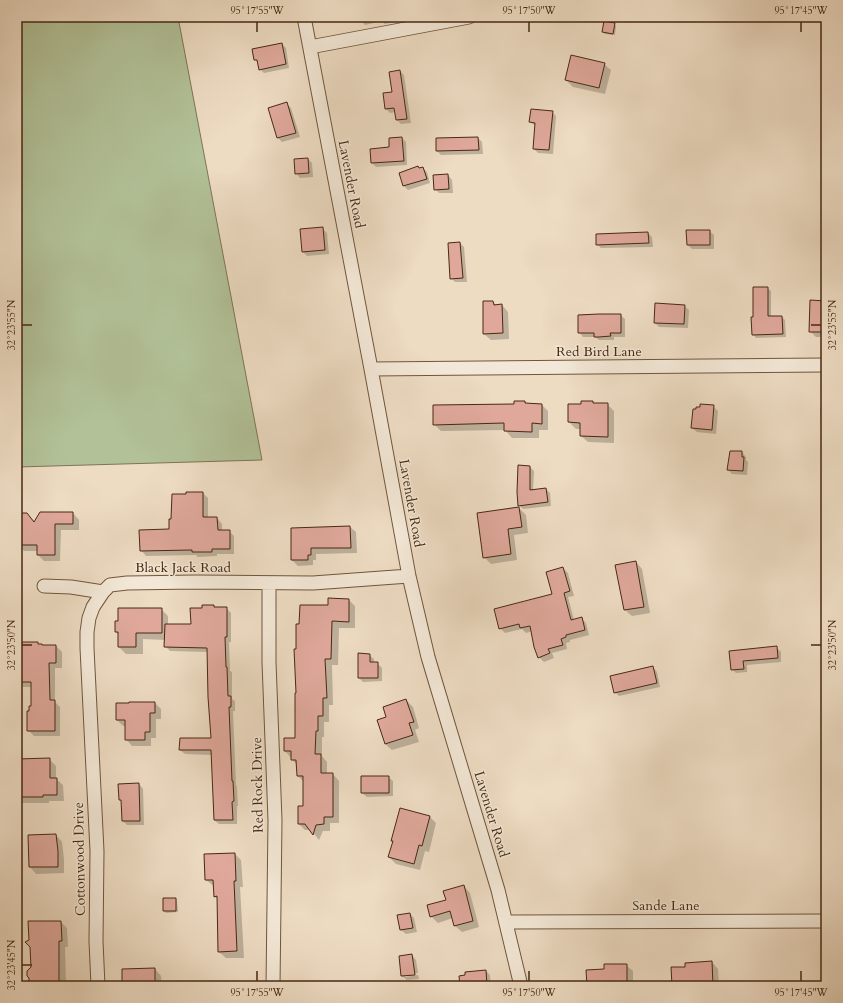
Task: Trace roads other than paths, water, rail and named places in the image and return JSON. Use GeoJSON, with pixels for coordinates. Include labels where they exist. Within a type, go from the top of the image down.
{"type":"FeatureCollection","features":[{"type":"Feature","properties":{"kind":"street","name":"Lavender Road"},"geometry":{"type":"LineString","coordinates":[[304,17],[409,576],[428,656],[507,922],[521,986]]}},
{"type":"Feature","properties":{"kind":"street"},"geometry":{"type":"LineString","coordinates":[[310,47],[469,17]]}},
{"type":"Feature","properties":{"kind":"street","name":"Red Bird Lane"},"geometry":{"type":"LineString","coordinates":[[371,369],[826,365]]}},
{"type":"Feature","properties":{"kind":"street","name":"Black Jack Road"},"geometry":{"type":"LineString","coordinates":[[103,592],[110,586],[127,583],[313,583],[409,576]]}},
{"type":"Feature","properties":{"kind":"street","name":"Red Rock Drive"},"geometry":{"type":"LineString","coordinates":[[269,584],[275,820],[273,986]]}},
{"type":"Feature","properties":{"kind":"street"},"geometry":{"type":"LineString","coordinates":[[44,586],[71,587],[103,592]]}},
{"type":"Feature","properties":{"kind":"street","name":"Cottonwood Drive"},"geometry":{"type":"LineString","coordinates":[[98,986],[96,941],[97,850],[90,732],[87,632],[89,618],[93,607],[103,592]]}},
{"type":"Feature","properties":{"kind":"street","name":"Sande Lane"},"geometry":{"type":"LineString","coordinates":[[507,922],[826,920]]}}]}
